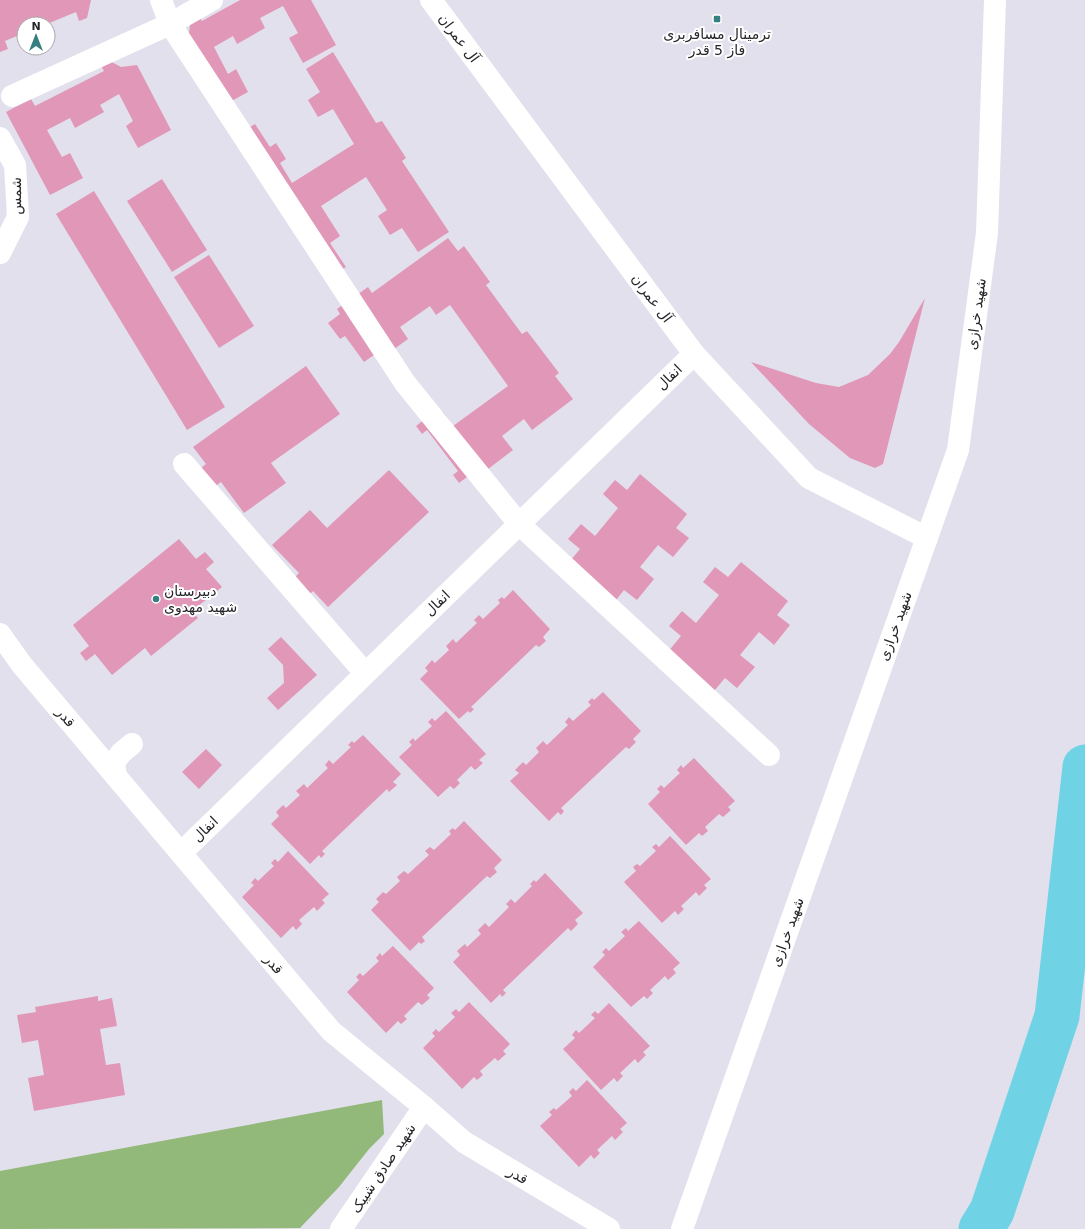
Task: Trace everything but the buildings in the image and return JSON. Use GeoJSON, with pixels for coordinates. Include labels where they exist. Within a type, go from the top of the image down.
{"type":"FeatureCollection","features":[{"type":"Feature","properties":{"kind":"street"},"geometry":{"type":"LineString","coordinates":[[161,0],[170,24],[405,383],[519,524],[769,755]]}},
{"type":"Feature","properties":{"kind":"street"},"geometry":{"type":"LineString","coordinates":[[12,96],[170,24],[212,0]]}},
{"type":"Feature","properties":{"kind":"street","name":"آل عمران"},"geometry":{"type":"LineString","coordinates":[[431,0],[694,354],[810,478],[927,538]]}},
{"type":"Feature","properties":{"kind":"street","name":"شهید خرازی"},"geometry":{"type":"LineString","coordinates":[[682,1229],[958,450],[987,233],[995,0]]}},
{"type":"Feature","properties":{"kind":"street","name":"شمس"},"geometry":{"type":"LineString","coordinates":[[0,138],[15,165],[18,217],[0,253]]}},
{"type":"Feature","properties":{"kind":"street","name":"انفال"},"geometry":{"type":"LineString","coordinates":[[181,853],[694,354]]}},
{"type":"Feature","properties":{"kind":"street"},"geometry":{"type":"LineString","coordinates":[[184,464],[365,673]]}},
{"type":"Feature","properties":{"kind":"street","name":"قدر"},"geometry":{"type":"LineString","coordinates":[[0,634],[22,665],[331,1031],[424,1107],[464,1142],[608,1229]]}},
{"type":"Feature","properties":{"kind":"street"},"geometry":{"type":"LineString","coordinates":[[116,776],[114,763],[121,753],[132,744]]}},
{"type":"Feature","properties":{"kind":"street","name":"شهید صادق شیبک"},"geometry":{"type":"LineString","coordinates":[[341,1229],[424,1107]]}},
{"type":"Feature","properties":{"kind":"green space"},"geometry":{"type":"Polygon","coordinates":[[[382,1100],[384,1134],[369,1149],[339,1187],[300,1228],[0,1229],[0,1171],[382,1100]]]}},
{"type":"Feature","properties":{"kind":"waterway"},"geometry":{"type":"LineString","coordinates":[[981,1229],[992,1211],[1057,1016],[1085,767]]}},
{"type":"Feature","properties":{"kind":"place","name":"ترمینال مسافربری فاز 5 قدر"},"geometry":{"type":"Point","coordinates":[717,19]}},
{"type":"Feature","properties":{"kind":"place","name":"دبیرستان شهید مهدوی"},"geometry":{"type":"Point","coordinates":[156,599]}}]}
